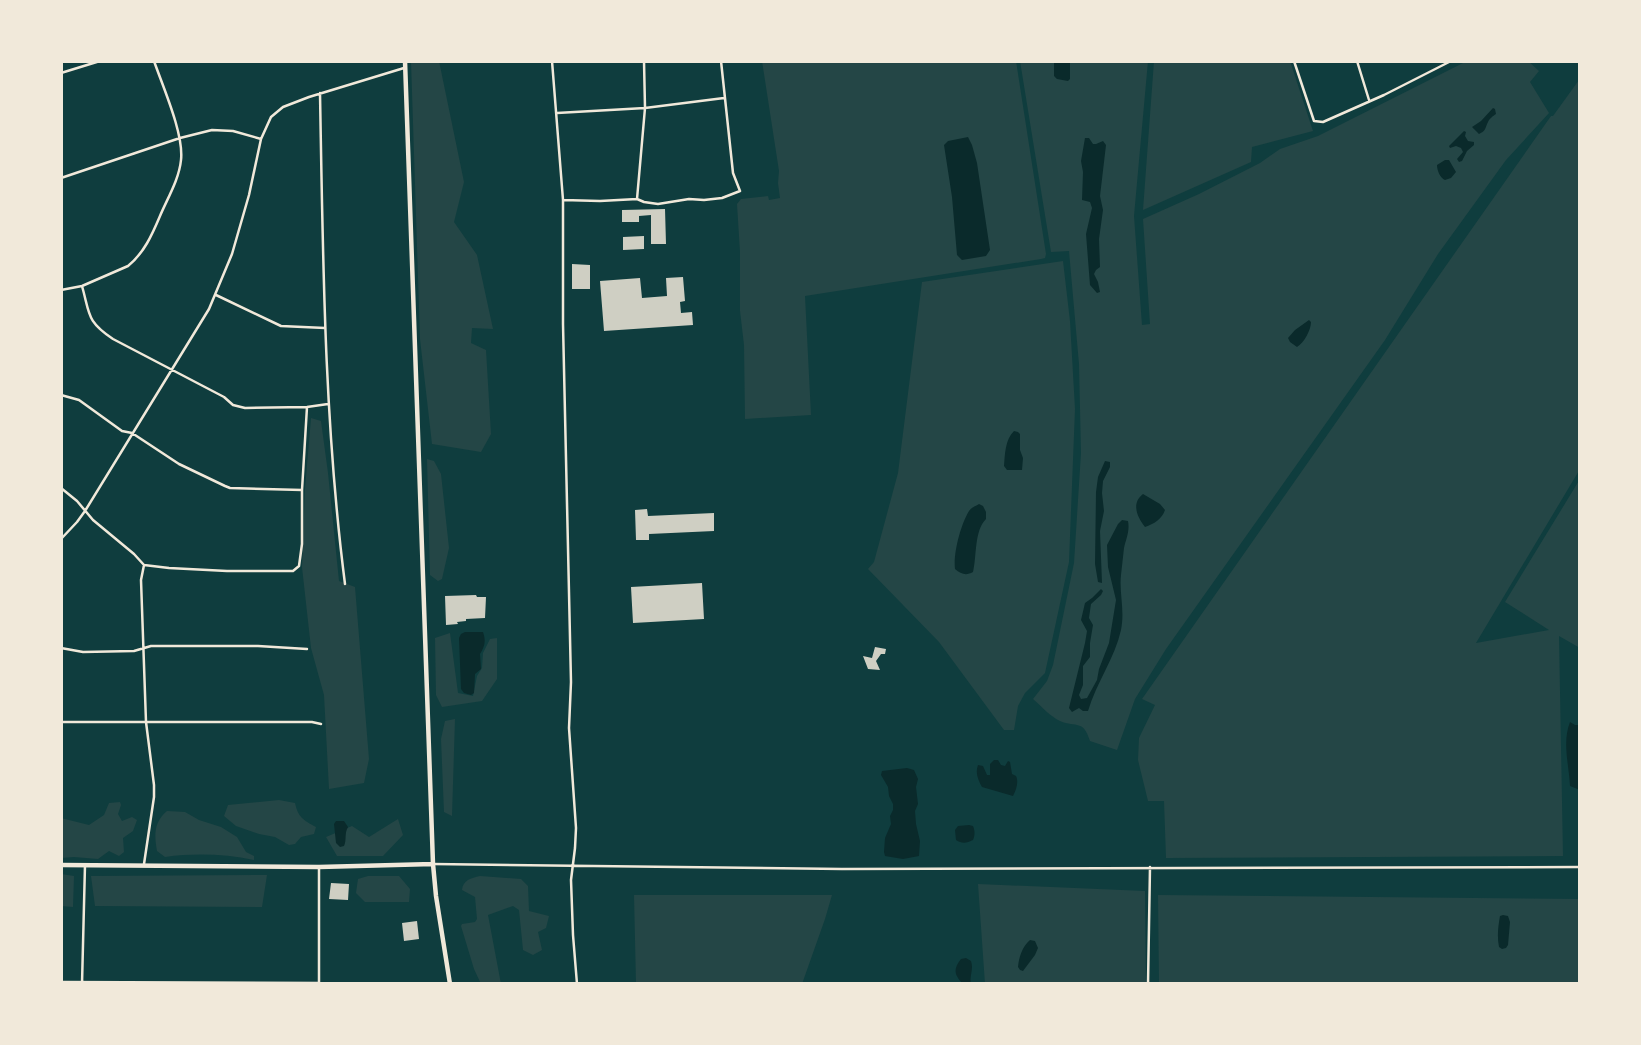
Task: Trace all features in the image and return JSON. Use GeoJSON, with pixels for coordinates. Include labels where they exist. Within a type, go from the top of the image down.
{"type":"FeatureCollection","features":[{"type":"Feature","properties":{"kind":"main road"},"geometry":{"type":"LineString","coordinates":[[405,61],[433,864],[450,984]]}},
{"type":"Feature","properties":{"kind":"main road"},"geometry":{"type":"LineString","coordinates":[[61,865],[319,867],[433,864]]}},
{"type":"Feature","properties":{"kind":"street"},"geometry":{"type":"LineString","coordinates":[[61,73],[100,61]]}},
{"type":"Feature","properties":{"kind":"street"},"geometry":{"type":"LineString","coordinates":[[61,290],[82,286],[128,266],[142,252],[154,229],[181,161],[180,138],[155,61]]}},
{"type":"Feature","properties":{"kind":"street"},"geometry":{"type":"LineString","coordinates":[[552,61],[563,200],[569,729],[576,828],[572,865],[577,984]]}},
{"type":"Feature","properties":{"kind":"street"},"geometry":{"type":"LineString","coordinates":[[637,199],[645,108],[644,61]]}},
{"type":"Feature","properties":{"kind":"street"},"geometry":{"type":"LineString","coordinates":[[563,200],[637,199],[659,204],[689,199],[722,198],[740,191],[733,173],[721,61]]}},
{"type":"Feature","properties":{"kind":"street"},"geometry":{"type":"LineString","coordinates":[[1294,61],[1306,93],[1311,117],[1318,122],[1330,120],[1451,61]]}},
{"type":"Feature","properties":{"kind":"street"},"geometry":{"type":"LineString","coordinates":[[1357,61],[1370,100]]}},
{"type":"Feature","properties":{"kind":"street"},"geometry":{"type":"LineString","coordinates":[[1436,61],[1438,68]]}},
{"type":"Feature","properties":{"kind":"street"},"geometry":{"type":"LineString","coordinates":[[61,539],[85,511],[205,317],[232,254],[267,123],[283,107],[405,68]]}},
{"type":"Feature","properties":{"kind":"street"},"geometry":{"type":"LineString","coordinates":[[320,93],[328,404],[336,513],[345,584]]}},
{"type":"Feature","properties":{"kind":"street"},"geometry":{"type":"LineString","coordinates":[[557,113],[645,108],[724,98]]}},
{"type":"Feature","properties":{"kind":"street"},"geometry":{"type":"LineString","coordinates":[[61,178],[212,130],[224,130],[261,139]]}},
{"type":"Feature","properties":{"kind":"street"},"geometry":{"type":"LineString","coordinates":[[82,286],[89,317],[97,328],[224,397],[233,405],[307,407],[328,404]]}},
{"type":"Feature","properties":{"kind":"street"},"geometry":{"type":"LineString","coordinates":[[215,295],[281,326],[325,328]]}},
{"type":"Feature","properties":{"kind":"street"},"geometry":{"type":"LineString","coordinates":[[61,395],[79,400],[122,431],[132,432],[180,464],[230,488],[302,490]]}},
{"type":"Feature","properties":{"kind":"street"},"geometry":{"type":"LineString","coordinates":[[61,488],[144,565],[227,571],[293,571],[299,566],[300,559],[307,407]]}},
{"type":"Feature","properties":{"kind":"street"},"geometry":{"type":"LineString","coordinates":[[144,565],[141,580],[143,648],[153,797],[144,865]]}},
{"type":"Feature","properties":{"kind":"street"},"geometry":{"type":"LineString","coordinates":[[61,648],[83,652],[134,651],[151,646],[307,649]]}},
{"type":"Feature","properties":{"kind":"street"},"geometry":{"type":"LineString","coordinates":[[61,722],[321,724]]}},
{"type":"Feature","properties":{"kind":"street"},"geometry":{"type":"LineString","coordinates":[[82,983],[85,864]]}},
{"type":"Feature","properties":{"kind":"street"},"geometry":{"type":"LineString","coordinates":[[433,864],[842,869],[1580,867]]}},
{"type":"Feature","properties":{"kind":"street"},"geometry":{"type":"LineString","coordinates":[[61,982],[319,983],[319,867]]}},
{"type":"Feature","properties":{"kind":"street"},"geometry":{"type":"LineString","coordinates":[[1148,984],[1150,867]]}},
{"type":"Feature","properties":{"kind":"shaded area"},"geometry":{"type":"Polygon","coordinates":[[[411,61],[439,61],[464,182],[454,222],[477,255],[493,329],[472,328],[471,343],[486,350],[491,434],[481,452],[432,444],[420,339],[411,61]]]}},
{"type":"Feature","properties":{"kind":"shaded area"},"geometry":{"type":"Polygon","coordinates":[[[762,61],[1016,61],[1046,254],[1045,258],[1041,259],[805,296],[811,415],[745,419],[737,204],[741,199],[768,196],[769,200],[780,198],[779,171],[762,61]]]}},
{"type":"Feature","properties":{"kind":"shaded area"},"geometry":{"type":"Polygon","coordinates":[[[1020,61],[1148,61],[1134,216],[1142,325],[1150,324],[1143,219],[1260,163],[1280,149],[1318,136],[1467,61],[1528,61],[1539,71],[1530,82],[1549,113],[1506,160],[1438,254],[1385,340],[1166,649],[1135,699],[1117,750],[1090,741],[1082,727],[1057,719],[1033,699],[1047,681],[1053,665],[1074,563],[1081,453],[1079,364],[1069,251],[1051,252],[1020,61]]]}},
{"type":"Feature","properties":{"kind":"shaded area"},"geometry":{"type":"Polygon","coordinates":[[[1054,61],[1070,61],[1068,81],[1054,76],[1054,61]]]}},
{"type":"Feature","properties":{"kind":"shaded area"},"geometry":{"type":"Polygon","coordinates":[[[1154,61],[1290,61],[1313,131],[1252,147],[1251,162],[1143,210],[1154,61]]]}},
{"type":"Feature","properties":{"kind":"shaded area"},"geometry":{"type":"Polygon","coordinates":[[[1579,80],[1580,469],[1476,643],[1549,630],[1505,602],[1580,479],[1580,648],[1559,636],[1563,856],[1166,858],[1164,801],[1148,801],[1138,760],[1139,738],[1155,705],[1142,699],[1551,116],[1579,80]]]}},
{"type":"Feature","properties":{"kind":"shaded area"},"geometry":{"type":"Polygon","coordinates":[[[1493,108],[1496,114],[1479,134],[1472,127],[1493,108]]]}},
{"type":"Feature","properties":{"kind":"shaded area"},"geometry":{"type":"Polygon","coordinates":[[[1464,131],[1468,141],[1474,142],[1474,145],[1459,162],[1457,159],[1463,152],[1461,148],[1449,146],[1464,131]]]}},
{"type":"Feature","properties":{"kind":"shaded area"},"geometry":{"type":"Polygon","coordinates":[[[968,137],[977,163],[990,250],[986,256],[962,260],[957,255],[944,145],[948,141],[968,137]]]}},
{"type":"Feature","properties":{"kind":"shaded area"},"geometry":{"type":"Polygon","coordinates":[[[1085,138],[1089,138],[1093,144],[1103,141],[1106,145],[1100,196],[1103,210],[1099,239],[1100,267],[1094,274],[1100,292],[1097,293],[1090,285],[1086,234],[1092,208],[1090,202],[1082,200],[1081,161],[1085,138]]]}},
{"type":"Feature","properties":{"kind":"shaded area"},"geometry":{"type":"Polygon","coordinates":[[[1449,160],[1456,172],[1445,180],[1439,174],[1437,165],[1449,160]]]}},
{"type":"Feature","properties":{"kind":"shaded area"},"geometry":{"type":"Polygon","coordinates":[[[1063,261],[1070,321],[1075,409],[1069,562],[1045,673],[1025,693],[1018,706],[1014,730],[1004,730],[939,642],[868,569],[874,562],[898,473],[922,282],[1063,261]]]}},
{"type":"Feature","properties":{"kind":"shaded area"},"geometry":{"type":"Polygon","coordinates":[[[1309,320],[1311,322],[1308,332],[1297,347],[1288,338],[1309,320]]]}},
{"type":"Feature","properties":{"kind":"shaded area"},"geometry":{"type":"Polygon","coordinates":[[[311,418],[321,421],[339,581],[355,587],[369,759],[364,783],[329,789],[324,695],[311,648],[302,567],[311,418]]]}},
{"type":"Feature","properties":{"kind":"shaded area"},"geometry":{"type":"Polygon","coordinates":[[[1014,431],[1020,434],[1022,470],[1007,470],[1004,466],[1007,443],[1014,431]]]}},
{"type":"Feature","properties":{"kind":"shaded area"},"geometry":{"type":"Polygon","coordinates":[[[427,459],[434,461],[441,474],[449,548],[442,579],[438,581],[430,575],[427,459]]]}},
{"type":"Feature","properties":{"kind":"shaded area"},"geometry":{"type":"Polygon","coordinates":[[[1105,461],[1110,462],[1110,467],[1103,481],[1102,493],[1102,583],[1098,582],[1095,564],[1096,492],[1098,477],[1105,461]]]}},
{"type":"Feature","properties":{"kind":"shaded area"},"geometry":{"type":"Polygon","coordinates":[[[1143,494],[1165,510],[1157,521],[1145,527],[1136,510],[1137,502],[1143,494]]]}},
{"type":"Feature","properties":{"kind":"shaded area"},"geometry":{"type":"Polygon","coordinates":[[[979,504],[986,512],[986,519],[979,530],[973,572],[964,574],[955,569],[956,547],[966,517],[971,509],[979,504]]]}},
{"type":"Feature","properties":{"kind":"shaded area"},"geometry":{"type":"Polygon","coordinates":[[[1122,520],[1128,521],[1129,528],[1121,575],[1121,630],[1088,711],[1079,708],[1072,712],[1069,708],[1087,631],[1081,620],[1085,603],[1101,589],[1101,595],[1091,604],[1089,618],[1093,625],[1090,657],[1083,666],[1083,685],[1079,695],[1081,699],[1087,698],[1097,680],[1109,643],[1116,600],[1108,567],[1107,545],[1122,520]]]}},
{"type":"Feature","properties":{"kind":"shaded area"},"geometry":{"type":"Polygon","coordinates":[[[465,632],[483,632],[484,638],[480,654],[481,669],[475,674],[474,693],[471,695],[461,689],[459,638],[465,632]]]}},
{"type":"Feature","properties":{"kind":"shaded area"},"geometry":{"type":"Polygon","coordinates":[[[450,633],[458,693],[473,696],[477,676],[482,668],[483,653],[490,639],[497,638],[497,679],[482,701],[442,707],[436,695],[435,638],[450,633]]]}},
{"type":"Feature","properties":{"kind":"shaded area"},"geometry":{"type":"Polygon","coordinates":[[[455,719],[452,816],[444,812],[441,739],[445,721],[455,719]]]}},
{"type":"Feature","properties":{"kind":"shaded area"},"geometry":{"type":"Polygon","coordinates":[[[1570,722],[1580,725],[1580,790],[1570,786],[1566,746],[1570,722]]]}},
{"type":"Feature","properties":{"kind":"shaded area"},"geometry":{"type":"Polygon","coordinates":[[[994,760],[1005,766],[1010,762],[1012,774],[1017,781],[1013,796],[982,787],[977,774],[978,765],[983,766],[987,775],[990,775],[990,764],[994,760]]]}},
{"type":"Feature","properties":{"kind":"shaded area"},"geometry":{"type":"Polygon","coordinates":[[[907,768],[914,770],[918,779],[918,804],[915,811],[920,841],[919,856],[903,859],[885,856],[885,838],[891,824],[893,804],[881,775],[882,771],[907,768]]]}},
{"type":"Feature","properties":{"kind":"shaded area"},"geometry":{"type":"Polygon","coordinates":[[[279,800],[295,803],[302,818],[316,827],[314,834],[301,837],[295,844],[289,845],[275,837],[236,826],[224,816],[228,805],[279,800]]]}},
{"type":"Feature","properties":{"kind":"shaded area"},"geometry":{"type":"Polygon","coordinates":[[[120,802],[118,814],[122,821],[132,817],[137,820],[133,831],[123,838],[124,852],[119,856],[109,851],[98,859],[61,858],[61,818],[89,825],[104,815],[109,803],[120,802]]]}},
{"type":"Feature","properties":{"kind":"shaded area"},"geometry":{"type":"Polygon","coordinates":[[[167,811],[185,812],[221,827],[237,837],[246,852],[254,856],[254,860],[210,855],[165,857],[157,851],[155,834],[157,824],[167,811]]]}},
{"type":"Feature","properties":{"kind":"shaded area"},"geometry":{"type":"Polygon","coordinates":[[[398,819],[403,835],[383,856],[337,856],[326,837],[352,826],[369,837],[398,819]]]}},
{"type":"Feature","properties":{"kind":"shaded area"},"geometry":{"type":"Polygon","coordinates":[[[336,821],[344,821],[348,827],[344,846],[340,847],[336,843],[336,821]]]}},
{"type":"Feature","properties":{"kind":"shaded area"},"geometry":{"type":"Polygon","coordinates":[[[969,825],[974,828],[973,840],[964,843],[956,840],[955,830],[958,826],[969,825]]]}},
{"type":"Feature","properties":{"kind":"shaded area"},"geometry":{"type":"Polygon","coordinates":[[[61,874],[74,876],[73,907],[61,906],[61,874]]]}},
{"type":"Feature","properties":{"kind":"shaded area"},"geometry":{"type":"Polygon","coordinates":[[[267,875],[262,907],[95,906],[91,876],[267,875]]]}},
{"type":"Feature","properties":{"kind":"shaded area"},"geometry":{"type":"Polygon","coordinates":[[[368,876],[399,876],[410,889],[409,902],[365,902],[356,893],[358,879],[368,876]]]}},
{"type":"Feature","properties":{"kind":"shaded area"},"geometry":{"type":"Polygon","coordinates":[[[480,876],[521,879],[528,886],[529,911],[549,916],[546,928],[538,932],[542,950],[533,955],[523,950],[519,910],[513,906],[488,915],[501,984],[481,984],[461,926],[477,919],[475,897],[462,890],[466,882],[480,876]]]}},
{"type":"Feature","properties":{"kind":"shaded area"},"geometry":{"type":"Polygon","coordinates":[[[978,884],[1145,891],[1146,984],[985,984],[978,884]]]}},
{"type":"Feature","properties":{"kind":"shaded area"},"geometry":{"type":"Polygon","coordinates":[[[634,895],[832,895],[802,984],[636,984],[634,895]]]}},
{"type":"Feature","properties":{"kind":"shaded area"},"geometry":{"type":"Polygon","coordinates":[[[1158,895],[1580,899],[1580,984],[1159,984],[1158,895]]]}},
{"type":"Feature","properties":{"kind":"shaded area"},"geometry":{"type":"Polygon","coordinates":[[[1500,916],[1508,916],[1510,922],[1508,945],[1502,949],[1499,947],[1498,932],[1500,916]]]}},
{"type":"Feature","properties":{"kind":"shaded area"},"geometry":{"type":"Polygon","coordinates":[[[1030,940],[1035,941],[1038,948],[1023,971],[1018,967],[1019,960],[1030,940]]]}},
{"type":"Feature","properties":{"kind":"shaded area"},"geometry":{"type":"Polygon","coordinates":[[[966,958],[972,964],[971,984],[963,984],[956,972],[961,959],[966,958]]]}},
{"type":"Feature","properties":{"kind":"building"},"geometry":{"type":"Polygon","coordinates":[[[665,209],[666,244],[651,244],[651,215],[639,216],[639,222],[622,222],[622,210],[665,209]]]}},
{"type":"Feature","properties":{"kind":"building"},"geometry":{"type":"Polygon","coordinates":[[[644,236],[644,249],[623,250],[623,237],[644,236]]]}},
{"type":"Feature","properties":{"kind":"building"},"geometry":{"type":"Polygon","coordinates":[[[572,264],[590,265],[590,289],[572,289],[572,264]]]}},
{"type":"Feature","properties":{"kind":"building"},"geometry":{"type":"Polygon","coordinates":[[[683,277],[685,301],[680,302],[681,313],[692,312],[693,325],[604,331],[600,281],[640,278],[642,298],[667,296],[666,278],[683,277]]]}},
{"type":"Feature","properties":{"kind":"building"},"geometry":{"type":"Polygon","coordinates":[[[647,509],[648,516],[714,513],[714,531],[649,534],[649,540],[636,540],[635,510],[647,509]]]}},
{"type":"Feature","properties":{"kind":"building"},"geometry":{"type":"Polygon","coordinates":[[[702,583],[704,619],[633,623],[631,587],[702,583]]]}},
{"type":"Feature","properties":{"kind":"building"},"geometry":{"type":"Polygon","coordinates":[[[445,596],[486,597],[485,618],[466,619],[457,622],[458,624],[446,625],[445,596]]]}},
{"type":"Feature","properties":{"kind":"building"},"geometry":{"type":"Polygon","coordinates":[[[875,647],[886,649],[885,654],[881,654],[876,661],[880,670],[868,669],[863,656],[872,658],[875,647]]]}},
{"type":"Feature","properties":{"kind":"building"},"geometry":{"type":"Polygon","coordinates":[[[331,883],[349,884],[348,900],[329,899],[331,883]]]}},
{"type":"Feature","properties":{"kind":"building"},"geometry":{"type":"Polygon","coordinates":[[[417,921],[419,939],[404,941],[402,923],[417,921]]]}}]}
